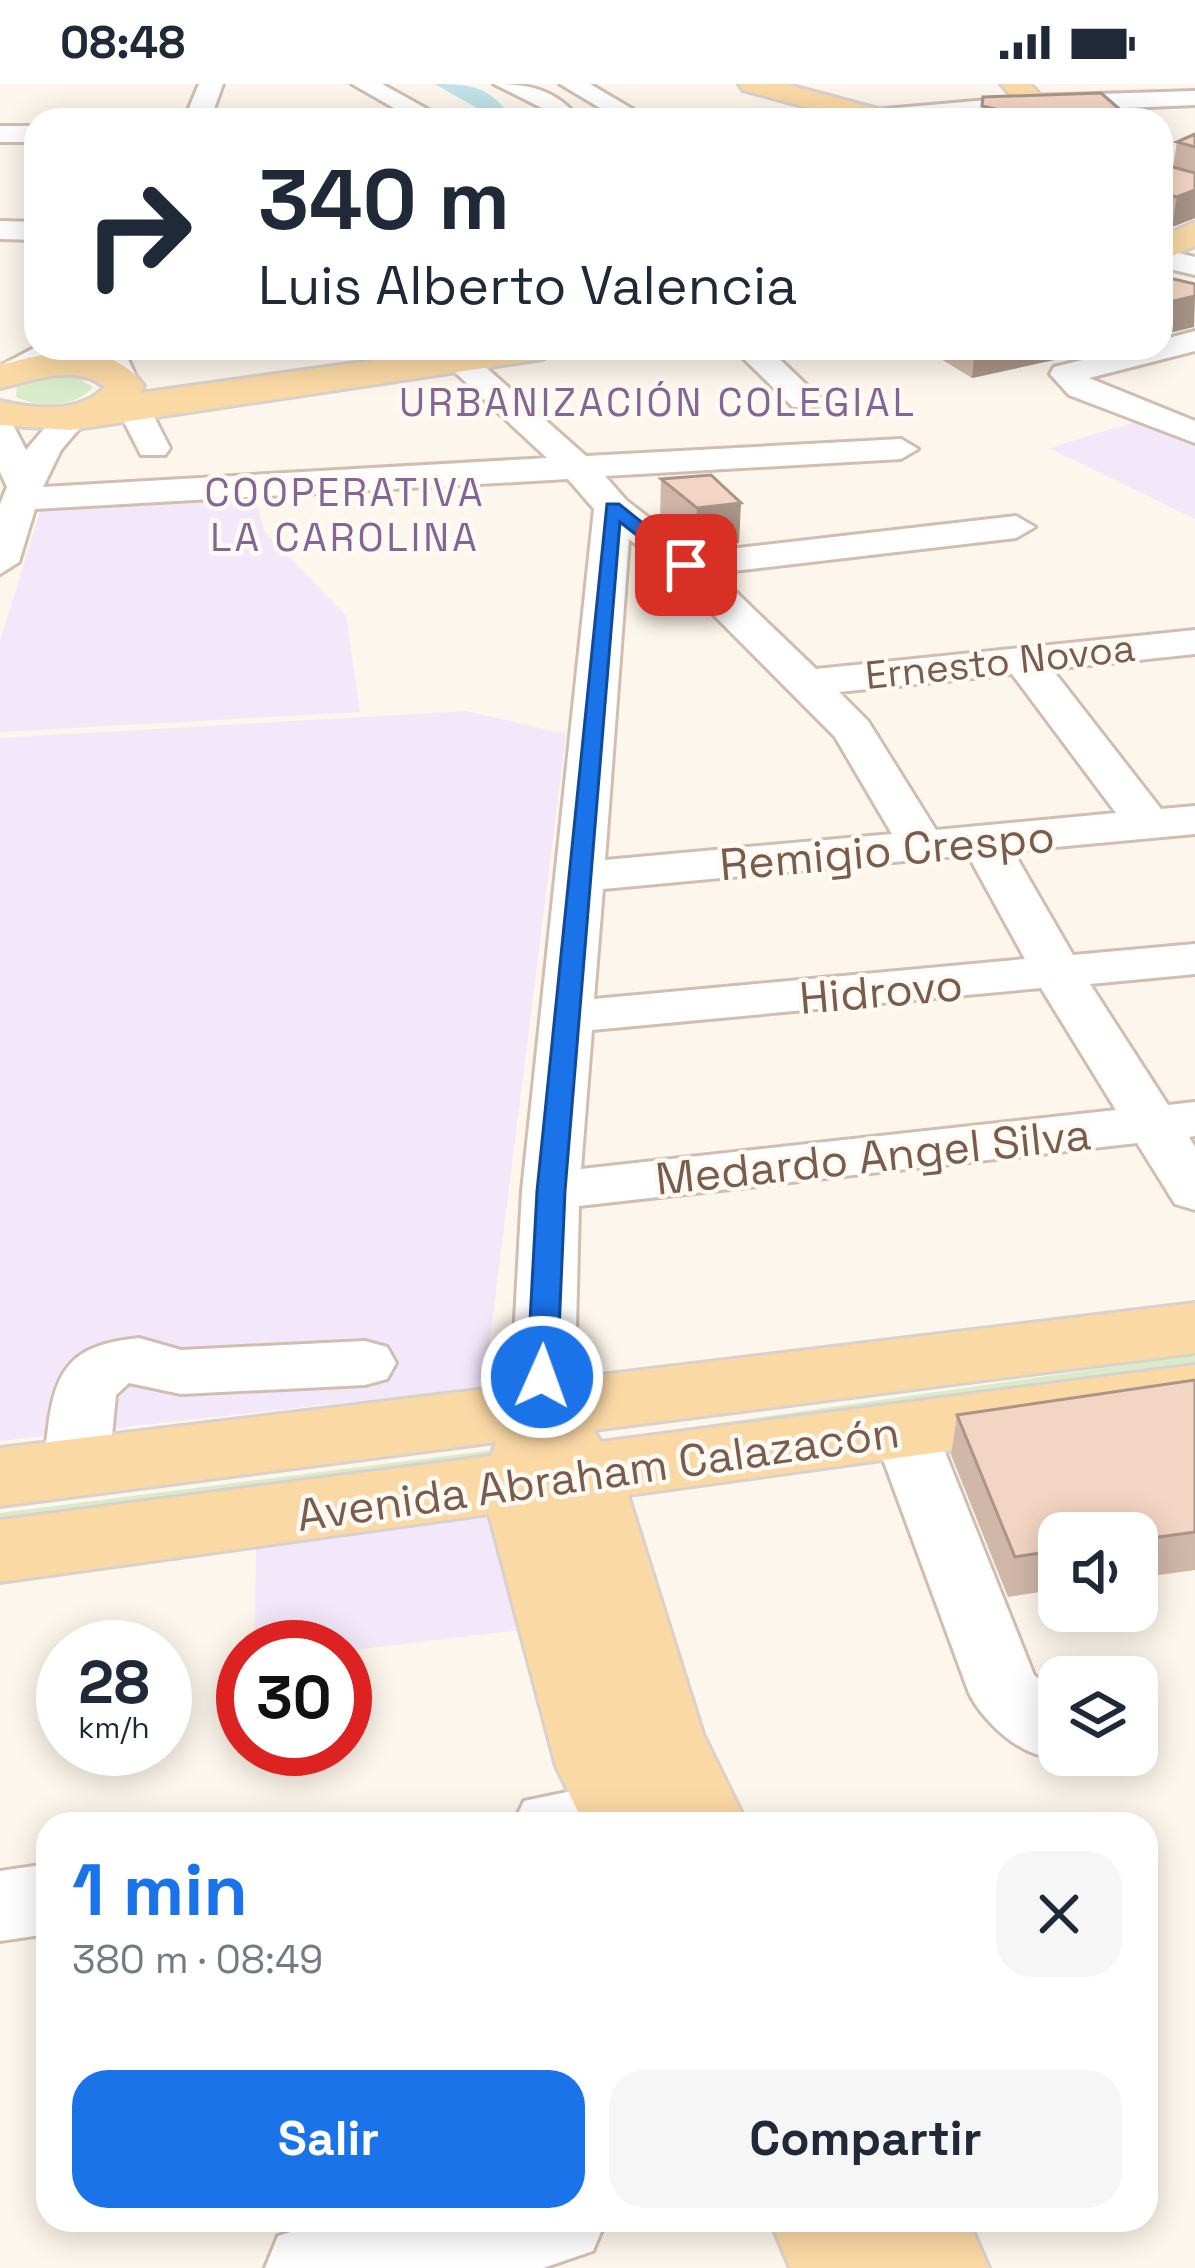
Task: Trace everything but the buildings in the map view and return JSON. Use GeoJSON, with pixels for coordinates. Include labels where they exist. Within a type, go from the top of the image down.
{"type":"FeatureCollection","features":[{"type":"Feature","properties":{"kind":"main road"},"geometry":{"type":"LineString","coordinates":[[753,84],[834,108]]}},
{"type":"Feature","properties":{"kind":"main road"},"geometry":{"type":"LineString","coordinates":[[3,404],[74,365],[121,378],[257,391],[420,360]]}},
{"type":"Feature","properties":{"kind":"main road"},"geometry":{"type":"LineString","coordinates":[[3,404],[80,414],[116,400],[124,391],[121,378]]}},
{"type":"Feature","properties":{"kind":"main road","name":"Avenida Abraham Calazacón"},"geometry":{"type":"LineString","coordinates":[[0,1551],[549,1458],[1195,1328]]}},
{"type":"Feature","properties":{"kind":"main road","name":"Avenida Abraham Calazacón"},"geometry":{"type":"LineString","coordinates":[[0,1477],[76,1468],[549,1458],[904,1432],[1195,1391]]}},
{"type":"Feature","properties":{"kind":"main road"},"geometry":{"type":"LineString","coordinates":[[549,1458],[599,1766],[602,1812]]}},
{"type":"Feature","properties":{"kind":"main road"},"geometry":{"type":"LineString","coordinates":[[549,1458],[660,1734],[697,1812]]}},
{"type":"Feature","properties":{"kind":"main road"},"geometry":{"type":"LineString","coordinates":[[826,2232],[843,2268]]}},
{"type":"Feature","properties":{"kind":"main road"},"geometry":{"type":"LineString","coordinates":[[919,2232],[938,2268]]}},
{"type":"Feature","properties":{"kind":"street"},"geometry":{"type":"LineString","coordinates":[[364,84],[411,108]]}},
{"type":"Feature","properties":{"kind":"street"},"geometry":{"type":"LineString","coordinates":[[506,84],[556,108]]}},
{"type":"Feature","properties":{"kind":"street"},"geometry":{"type":"LineString","coordinates":[[572,84],[616,108]]}},
{"type":"Feature","properties":{"kind":"street"},"geometry":{"type":"LineString","coordinates":[[863,85],[880,104],[877,108]]}},
{"type":"Feature","properties":{"kind":"street"},"geometry":{"type":"LineString","coordinates":[[970,108],[1195,98]]}},
{"type":"Feature","properties":{"kind":"street"},"geometry":{"type":"LineString","coordinates":[[22,493],[3,404],[47,360]]}},
{"type":"Feature","properties":{"kind":"street"},"geometry":{"type":"LineString","coordinates":[[459,360],[578,468],[613,508],[686,565],[853,730],[925,848]]}},
{"type":"Feature","properties":{"kind":"street"},"geometry":{"type":"LineString","coordinates":[[761,360],[805,400]]}},
{"type":"Feature","properties":{"kind":"street"},"geometry":{"type":"LineString","coordinates":[[1119,360],[1066,374],[1082,388],[1195,433]]}},
{"type":"Feature","properties":{"kind":"street"},"geometry":{"type":"LineString","coordinates":[[121,378],[153,448]]}},
{"type":"Feature","properties":{"kind":"street"},"geometry":{"type":"LineString","coordinates":[[0,562],[40,453],[80,414]]}},
{"type":"Feature","properties":{"kind":"street"},"geometry":{"type":"LineString","coordinates":[[22,493],[901,449]]}},
{"type":"Feature","properties":{"kind":"street"},"geometry":{"type":"LineString","coordinates":[[549,1458],[551,1191],[613,508]]}},
{"type":"Feature","properties":{"kind":"street"},"geometry":{"type":"LineString","coordinates":[[686,565],[1016,527]]}},
{"type":"Feature","properties":{"kind":"street","name":"Ernesto Novoa"},"geometry":{"type":"LineString","coordinates":[[807,682],[1194,641]]}},
{"type":"Feature","properties":{"kind":"street"},"geometry":{"type":"LineString","coordinates":[[1021,657],[1148,824]]}},
{"type":"Feature","properties":{"kind":"street","name":"Remigio Crespo"},"geometry":{"type":"LineString","coordinates":[[578,878],[1195,820]]}},
{"type":"Feature","properties":{"kind":"street"},"geometry":{"type":"LineString","coordinates":[[984,841],[1059,976],[1175,1122],[1195,1191]]}},
{"type":"Feature","properties":{"kind":"street","name":"Hidrovo"},"geometry":{"type":"LineString","coordinates":[[566,1017],[1059,976],[1195,959]]}},
{"type":"Feature","properties":{"kind":"street","name":"Medardo Angel Silva"},"geometry":{"type":"LineString","coordinates":[[551,1191],[1175,1122]]}},
{"type":"Feature","properties":{"kind":"street"},"geometry":{"type":"LineString","coordinates":[[76,1468],[85,1386],[112,1363],[139,1360],[181,1372],[365,1363]]}},
{"type":"Feature","properties":{"kind":"street"},"geometry":{"type":"LineString","coordinates":[[904,1432],[1006,1694],[1038,1720]]}},
{"type":"Feature","properties":{"kind":"street"},"geometry":{"type":"LineString","coordinates":[[0,1906],[36,1901]]}},
{"type":"Feature","properties":{"kind":"street"},"geometry":{"type":"LineString","coordinates":[[310,2268],[499,2232]]}},
{"type":"Feature","properties":{"kind":"shaded area"},"geometry":{"type":"Polygon","coordinates":[[[1138,421],[1195,444],[1195,519],[1049,448],[1138,421]]]}},
{"type":"Feature","properties":{"kind":"shaded area"},"geometry":{"type":"Polygon","coordinates":[[[254,489],[264,531],[346,615],[360,712],[0,732],[0,641],[41,508],[254,489]]]}},
{"type":"Feature","properties":{"kind":"shaded area"},"geometry":{"type":"Polygon","coordinates":[[[466,711],[566,734],[484,1387],[0,1441],[0,738],[466,711]]]}},
{"type":"Feature","properties":{"kind":"shaded area"},"geometry":{"type":"Polygon","coordinates":[[[493,1508],[528,1629],[372,1648],[372,1620],[255,1620],[256,1537],[493,1508]]]}},
{"type":"Feature","properties":{"kind":"green space"},"geometry":{"type":"Polygon","coordinates":[[[47,376],[74,376],[93,387],[77,399],[57,404],[16,397],[17,387],[47,376]]]}},
{"type":"Feature","properties":{"kind":"green space"},"geometry":{"type":"Polygon","coordinates":[[[1195,1355],[1195,1371],[589,1454],[587,1442],[1195,1355]]]}},
{"type":"Feature","properties":{"kind":"green space"},"geometry":{"type":"Polygon","coordinates":[[[493,1450],[496,1466],[0,1528],[0,1513],[493,1450]]]}},
{"type":"Feature","properties":{"kind":"waterway"},"geometry":{"type":"LineString","coordinates":[[449,84],[486,101],[490,108]]}},
{"type":"Feature","properties":{"kind":"district","name":"URBANIZACIÓN COLEGIAL"},"geometry":{"type":"Point","coordinates":[658,402]}},
{"type":"Feature","properties":{"kind":"district","name":"COOPERATIVA LA CAROLINA"},"geometry":{"type":"Point","coordinates":[345,514]}},
{"type":"Feature","properties":{"kind":"route"},"geometry":{"type":"LineString","coordinates":[[542,1377],[551,1191],[613,508],[686,565]]}}]}
